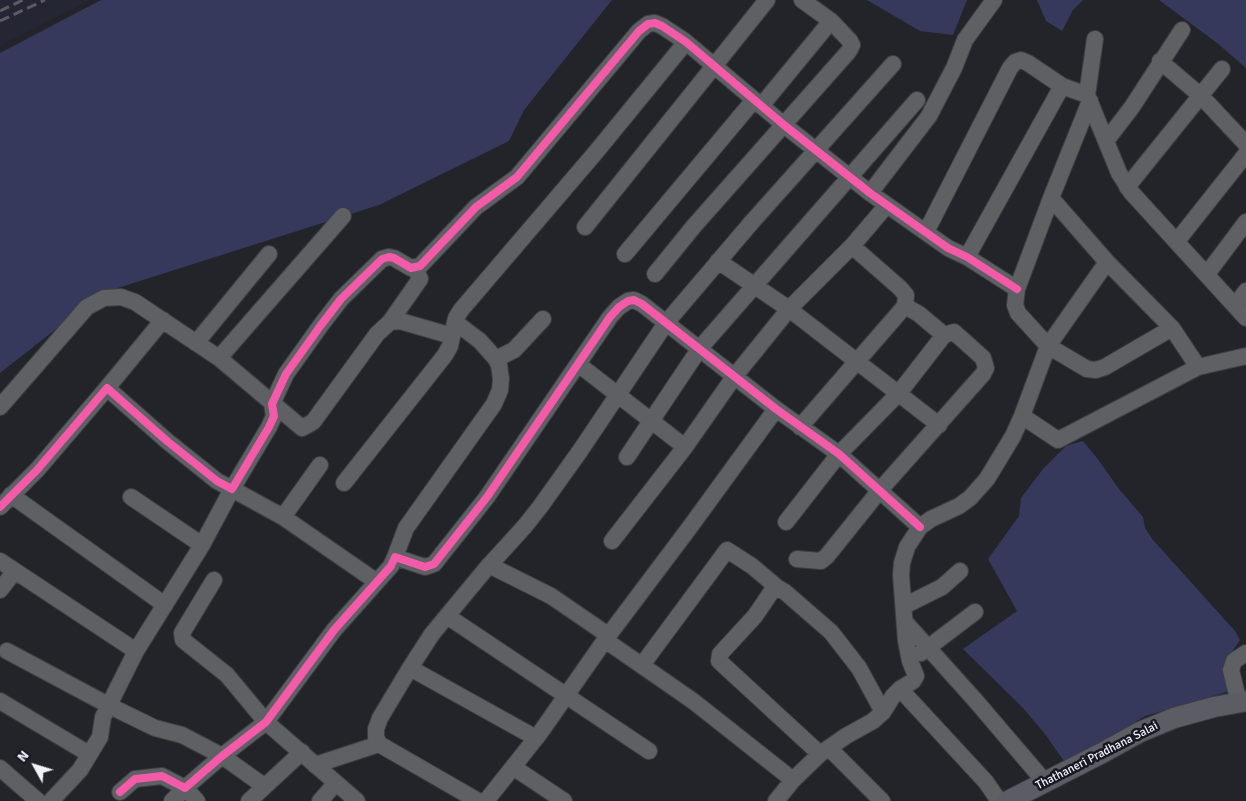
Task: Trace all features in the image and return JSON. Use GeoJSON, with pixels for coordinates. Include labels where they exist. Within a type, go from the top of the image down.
{"type":"FeatureCollection","features":[{"type":"Feature","properties":{"kind":"main road","name":"Thathaneri Pradhana Salai"},"geometry":{"type":"LineString","coordinates":[[1008,801],[1140,732],[1174,718],[1214,707],[1243,702]]}},
{"type":"Feature","properties":{"kind":"street"},"geometry":{"type":"LineString","coordinates":[[585,228],[767,0]]}},
{"type":"Feature","properties":{"kind":"street"},"geometry":{"type":"LineString","coordinates":[[655,274],[694,226],[849,51],[852,45],[847,36],[831,21],[802,0]]}},
{"type":"Feature","properties":{"kind":"street"},"geometry":{"type":"LineString","coordinates":[[870,193],[929,116],[954,68],[965,40],[994,0]]}},
{"type":"Feature","properties":{"kind":"street"},"geometry":{"type":"LineString","coordinates":[[625,254],[831,21]]}},
{"type":"Feature","properties":{"kind":"street"},"geometry":{"type":"LineString","coordinates":[[52,801],[80,770],[100,737],[103,718],[136,651],[202,545],[232,489],[269,427],[274,416],[272,404],[286,374],[321,325],[341,299],[382,259],[394,258],[411,268],[420,266],[476,208],[517,176],[639,30],[648,24],[655,23],[686,42],[757,103],[870,193],[948,248],[968,258],[1017,289]]}},
{"type":"Feature","properties":{"kind":"street"},"geometry":{"type":"LineString","coordinates":[[1106,141],[1132,107],[1160,61],[1182,30]]}},
{"type":"Feature","properties":{"kind":"street"},"geometry":{"type":"LineString","coordinates":[[1095,39],[1088,98],[1017,289],[1015,305],[1018,313],[1048,346],[1087,369],[1096,370],[1105,367],[1172,328]]}},
{"type":"Feature","properties":{"kind":"street"},"geometry":{"type":"LineString","coordinates":[[344,483],[445,355],[450,346],[453,329],[462,310],[686,42]]}},
{"type":"Feature","properties":{"kind":"street"},"geometry":{"type":"LineString","coordinates":[[926,232],[1010,68],[1015,62],[1021,60],[1062,86],[1088,98],[1119,173],[1127,187],[1240,312]]}},
{"type":"Feature","properties":{"kind":"street"},"geometry":{"type":"LineString","coordinates":[[1160,61],[1201,96],[1246,144]]}},
{"type":"Feature","properties":{"kind":"street"},"geometry":{"type":"LineString","coordinates":[[478,801],[379,744],[376,737],[376,729],[380,718],[432,634],[540,506],[666,322],[893,64]]}},
{"type":"Feature","properties":{"kind":"street"},"geometry":{"type":"LineString","coordinates":[[1127,187],[1222,69]]}},
{"type":"Feature","properties":{"kind":"street"},"geometry":{"type":"LineString","coordinates":[[968,258],[1062,86]]}},
{"type":"Feature","properties":{"kind":"street"},"geometry":{"type":"LineString","coordinates":[[628,457],[700,348],[851,178],[917,100]]}},
{"type":"Feature","properties":{"kind":"street"},"geometry":{"type":"LineString","coordinates":[[1177,242],[1246,154]]}},
{"type":"Feature","properties":{"kind":"street"},"geometry":{"type":"LineString","coordinates":[[1051,198],[1107,262],[1172,328],[1198,367]]}},
{"type":"Feature","properties":{"kind":"street"},"geometry":{"type":"LineString","coordinates":[[612,541],[685,447],[734,376],[789,309],[852,246],[887,205]]}},
{"type":"Feature","properties":{"kind":"street"},"geometry":{"type":"LineString","coordinates":[[218,358],[343,216]]}},
{"type":"Feature","properties":{"kind":"street"},"geometry":{"type":"LineString","coordinates":[[1207,274],[1246,222]]}},
{"type":"Feature","properties":{"kind":"street"},"geometry":{"type":"LineString","coordinates":[[800,427],[904,306],[906,295],[900,288],[852,246]]}},
{"type":"Feature","properties":{"kind":"street"},"geometry":{"type":"LineString","coordinates":[[196,343],[268,254]]}},
{"type":"Feature","properties":{"kind":"street"},"geometry":{"type":"LineString","coordinates":[[718,261],[789,309],[939,425]]}},
{"type":"Feature","properties":{"kind":"street"},"geometry":{"type":"LineString","coordinates":[[776,801],[793,780],[824,751],[873,721],[883,712],[900,689],[913,681],[916,676],[910,661],[906,641],[902,563],[907,547],[920,528],[931,519],[970,498],[987,480],[1013,436],[1048,346],[1107,262]]}},
{"type":"Feature","properties":{"kind":"street"},"geometry":{"type":"LineString","coordinates":[[0,406],[88,308],[104,298],[120,297],[135,302],[218,358],[302,428],[313,422],[377,334],[390,322],[420,279],[415,268]]}},
{"type":"Feature","properties":{"kind":"street"},"geometry":{"type":"LineString","coordinates":[[1240,312],[1246,291]]}},
{"type":"Feature","properties":{"kind":"street"},"geometry":{"type":"LineString","coordinates":[[395,557],[425,567],[434,564],[487,497],[610,317],[619,307],[628,301],[634,300],[700,348],[776,409],[839,454],[920,528]]}},
{"type":"Feature","properties":{"kind":"street"},"geometry":{"type":"LineString","coordinates":[[904,306],[919,314],[944,335]]}},
{"type":"Feature","properties":{"kind":"street"},"geometry":{"type":"LineString","coordinates":[[496,359],[514,350],[543,319]]}},
{"type":"Feature","properties":{"kind":"street"},"geometry":{"type":"LineString","coordinates":[[0,507],[37,470],[163,320]]}},
{"type":"Feature","properties":{"kind":"street"},"geometry":{"type":"LineString","coordinates":[[172,801],[222,756],[266,722],[334,630],[391,566],[406,528],[494,404],[502,379],[499,365],[480,341],[453,329],[400,321],[390,322]]}},
{"type":"Feature","properties":{"kind":"street"},"geometry":{"type":"LineString","coordinates":[[786,522],[839,454],[898,393],[944,335],[954,332],[983,358],[986,368],[983,374],[880,490],[827,556],[821,561],[797,559]]}},
{"type":"Feature","properties":{"kind":"street"},"geometry":{"type":"LineString","coordinates":[[1022,416],[1058,440],[1198,367],[1246,356]]}},
{"type":"Feature","properties":{"kind":"street"},"geometry":{"type":"LineString","coordinates":[[578,364],[685,447]]}},
{"type":"Feature","properties":{"kind":"street"},"geometry":{"type":"LineString","coordinates":[[107,388],[167,442],[217,480],[282,517],[377,582]]}},
{"type":"Feature","properties":{"kind":"street"},"geometry":{"type":"LineString","coordinates":[[486,801],[536,738],[606,638],[776,409]]}},
{"type":"Feature","properties":{"kind":"street"},"geometry":{"type":"LineString","coordinates":[[282,517],[320,465]]}},
{"type":"Feature","properties":{"kind":"street"},"geometry":{"type":"LineString","coordinates":[[11,495],[165,604]]}},
{"type":"Feature","properties":{"kind":"street"},"geometry":{"type":"LineString","coordinates":[[131,497],[202,545]]}},
{"type":"Feature","properties":{"kind":"street"},"geometry":{"type":"LineString","coordinates":[[642,665],[727,550],[752,566],[822,623],[843,645],[883,712]]}},
{"type":"Feature","properties":{"kind":"street"},"geometry":{"type":"LineString","coordinates":[[0,561],[136,651]]}},
{"type":"Feature","properties":{"kind":"street"},"geometry":{"type":"LineString","coordinates":[[489,565],[551,596],[693,701],[793,780]]}},
{"type":"Feature","properties":{"kind":"street"},"geometry":{"type":"LineString","coordinates":[[0,590],[14,571]]}},
{"type":"Feature","properties":{"kind":"street"},"geometry":{"type":"LineString","coordinates":[[905,614],[942,587],[960,571]]}},
{"type":"Feature","properties":{"kind":"street"},"geometry":{"type":"LineString","coordinates":[[214,580],[182,633],[183,640],[226,675],[266,722],[357,801]]}},
{"type":"Feature","properties":{"kind":"street"},"geometry":{"type":"LineString","coordinates":[[778,588],[774,588],[755,616],[720,654],[719,661],[882,801]]}},
{"type":"Feature","properties":{"kind":"street"},"geometry":{"type":"LineString","coordinates":[[910,661],[975,612]]}},
{"type":"Feature","properties":{"kind":"street"},"geometry":{"type":"LineString","coordinates":[[905,614],[929,648],[1045,782]]}},
{"type":"Feature","properties":{"kind":"street"},"geometry":{"type":"LineString","coordinates":[[447,616],[649,751]]}},
{"type":"Feature","properties":{"kind":"street"},"geometry":{"type":"LineString","coordinates":[[6,650],[110,706],[155,728],[182,736],[222,756],[264,786]]}},
{"type":"Feature","properties":{"kind":"street"},"geometry":{"type":"LineString","coordinates":[[1243,702],[1231,670],[1234,661],[1246,653]]}},
{"type":"Feature","properties":{"kind":"street"},"geometry":{"type":"LineString","coordinates":[[410,668],[536,738]]}},
{"type":"Feature","properties":{"kind":"street"},"geometry":{"type":"LineString","coordinates":[[900,689],[986,782],[999,801]]}},
{"type":"Feature","properties":{"kind":"street"},"geometry":{"type":"LineString","coordinates":[[0,701],[89,754]]}},
{"type":"Feature","properties":{"kind":"street"},"geometry":{"type":"LineString","coordinates":[[315,765],[379,744]]}},
{"type":"Feature","properties":{"kind":"street"},"geometry":{"type":"LineString","coordinates":[[249,801],[302,752]]}},
{"type":"Feature","properties":{"kind":"street"},"geometry":{"type":"LineString","coordinates":[[513,767],[564,801]]}},
{"type":"Feature","properties":{"kind":"street"},"geometry":{"type":"LineString","coordinates":[[0,768],[38,801]]}},
{"type":"Feature","properties":{"kind":"street"},"geometry":{"type":"LineString","coordinates":[[120,792],[135,779],[162,776],[185,788],[197,801]]}},
{"type":"Feature","properties":{"kind":"street"},"geometry":{"type":"LineString","coordinates":[[320,801],[336,784]]}},
{"type":"Feature","properties":{"kind":"shaded area"},"geometry":{"type":"Polygon","coordinates":[[[0,0],[90,0],[0,46],[0,0]]]}},
{"type":"Feature","properties":{"kind":"shaded area"},"geometry":{"type":"Polygon","coordinates":[[[101,0],[612,0],[524,110],[509,141],[379,205],[102,293],[0,373],[0,53],[101,0]]]}},
{"type":"Feature","properties":{"kind":"shaded area"},"geometry":{"type":"Polygon","coordinates":[[[867,0],[967,0],[953,35],[920,31],[867,0]]]}},
{"type":"Feature","properties":{"kind":"shaded area"},"geometry":{"type":"Polygon","coordinates":[[[1037,0],[1083,0],[1073,10],[1062,31],[1046,21],[1037,0]]]}},
{"type":"Feature","properties":{"kind":"shaded area"},"geometry":{"type":"Polygon","coordinates":[[[1159,0],[1246,0],[1246,68],[1217,43],[1159,0]]]}},
{"type":"Feature","properties":{"kind":"shaded area"},"geometry":{"type":"Polygon","coordinates":[[[1083,441],[1143,517],[1145,528],[1153,540],[1235,631],[1240,640],[1225,662],[1237,689],[1145,716],[1066,764],[1045,734],[1022,707],[963,649],[1017,611],[988,559],[1019,516],[1021,498],[1043,469],[1066,446],[1083,441]]]}},
{"type":"Feature","properties":{"kind":"railway"},"geometry":{"type":"LineString","coordinates":[[0,11],[23,0]]}},
{"type":"Feature","properties":{"kind":"railway"},"geometry":{"type":"LineString","coordinates":[[0,21],[45,0]]}},
{"type":"Feature","properties":{"kind":"cycle path"},"geometry":{"type":"LineString","coordinates":[[0,507],[37,470],[107,388],[167,441],[217,481],[232,489],[269,427],[274,416],[272,404],[286,374],[341,299],[382,259],[394,258],[411,268],[420,266],[476,207],[517,177],[639,31],[648,24],[655,23],[662,26],[686,42],[784,125],[870,193],[948,248],[967,257],[1017,289]]}},
{"type":"Feature","properties":{"kind":"cycle path"},"geometry":{"type":"LineString","coordinates":[[120,792],[135,779],[162,776],[185,788],[266,722],[334,630],[391,566],[395,557],[425,567],[434,564],[487,497],[610,317],[628,301],[634,300],[642,304],[776,409],[839,454],[920,527]]}}]}
